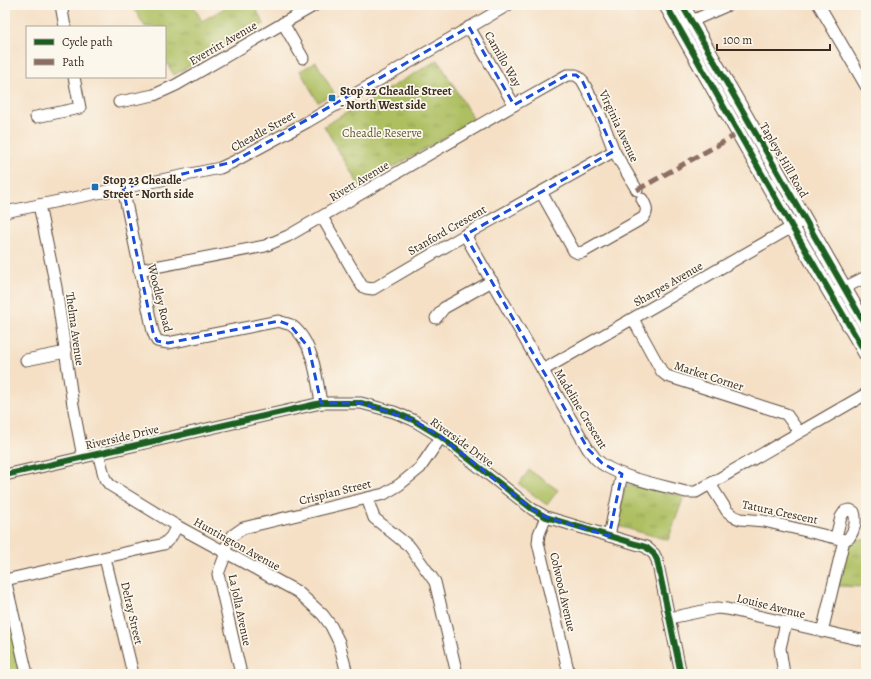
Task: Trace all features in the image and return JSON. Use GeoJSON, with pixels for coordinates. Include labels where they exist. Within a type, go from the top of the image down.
{"type":"FeatureCollection","features":[{"type":"Feature","properties":{"kind":"main road","name":"Tapleys Hill Road"},"geometry":{"type":"LineString","coordinates":[[666,5],[685,24],[805,220],[866,326]]}},
{"type":"Feature","properties":{"kind":"main road","name":"Tapleys Hill Road"},"geometry":{"type":"LineString","coordinates":[[682,5],[685,24],[792,227],[866,354]]}},
{"type":"Feature","properties":{"kind":"street"},"geometry":{"type":"LineString","coordinates":[[61,5],[65,26]]}},
{"type":"Feature","properties":{"kind":"street","name":"Everritt Avenue"},"geometry":{"type":"LineString","coordinates":[[119,102],[154,94],[176,85],[315,5]]}},
{"type":"Feature","properties":{"kind":"street","name":"Cheadle Street"},"geometry":{"type":"LineString","coordinates":[[5,212],[220,168],[307,122],[508,5]]}},
{"type":"Feature","properties":{"kind":"street"},"geometry":{"type":"LineString","coordinates":[[685,24],[728,5]]}},
{"type":"Feature","properties":{"kind":"street"},"geometry":{"type":"LineString","coordinates":[[819,5],[866,86]]}},
{"type":"Feature","properties":{"kind":"street"},"geometry":{"type":"LineString","coordinates":[[283,23],[303,58]]}},
{"type":"Feature","properties":{"kind":"street","name":"Camillo Way"},"geometry":{"type":"LineString","coordinates":[[469,27],[514,104]]}},
{"type":"Feature","properties":{"kind":"street","name":"Rivett Avenue"},"geometry":{"type":"LineString","coordinates":[[139,270],[265,246],[288,236],[322,218],[514,104],[567,75],[576,75]]}},
{"type":"Feature","properties":{"kind":"street","name":"Virginia Avenue"},"geometry":{"type":"LineString","coordinates":[[541,192],[574,251],[578,253],[583,252],[643,218],[647,214],[647,208],[640,194],[614,150],[599,112],[582,80],[576,75]]}},
{"type":"Feature","properties":{"kind":"street"},"geometry":{"type":"LineString","coordinates":[[36,117],[80,108],[74,78]]}},
{"type":"Feature","properties":{"kind":"street","name":"Stanford Crescent"},"geometry":{"type":"LineString","coordinates":[[322,218],[362,286],[373,289],[614,150]]}},
{"type":"Feature","properties":{"kind":"street","name":"Woodley Road"},"geometry":{"type":"LineString","coordinates":[[123,188],[153,332],[158,341],[168,343],[278,321],[290,325],[309,348],[321,403]]}},
{"type":"Feature","properties":{"kind":"street","name":"Thelma Avenue"},"geometry":{"type":"LineString","coordinates":[[39,205],[56,287],[73,405],[83,457]]}},
{"type":"Feature","properties":{"kind":"street","name":"Sharpes Avenue"},"geometry":{"type":"LineString","coordinates":[[543,370],[805,220]]}},
{"type":"Feature","properties":{"kind":"street","name":"Madeline Crescent"},"geometry":{"type":"LineString","coordinates":[[465,235],[588,449],[596,459],[622,474],[686,492],[696,492],[866,394]]}},
{"type":"Feature","properties":{"kind":"street"},"geometry":{"type":"LineString","coordinates":[[831,294],[866,277]]}},
{"type":"Feature","properties":{"kind":"street"},"geometry":{"type":"LineString","coordinates":[[436,318],[444,308],[492,281]]}},
{"type":"Feature","properties":{"kind":"street","name":"Market Corner"},"geometry":{"type":"LineString","coordinates":[[633,319],[662,372],[666,376],[786,414],[799,432]]}},
{"type":"Feature","properties":{"kind":"street"},"geometry":{"type":"LineString","coordinates":[[26,360],[66,352]]}},
{"type":"Feature","properties":{"kind":"street","name":"Riverside Drive"},"geometry":{"type":"LineString","coordinates":[[5,475],[321,403],[361,403],[394,412],[412,420],[441,437],[532,509],[546,517],[646,547],[654,554],[657,560],[681,674]]}},
{"type":"Feature","properties":{"kind":"street","name":"Crispian Street"},"geometry":{"type":"LineString","coordinates":[[225,553],[233,535],[244,528],[384,494],[399,485],[420,468],[441,437]]}},
{"type":"Feature","properties":{"kind":"street","name":"Huntington Avenue"},"geometry":{"type":"LineString","coordinates":[[98,453],[105,479],[110,485],[177,526],[298,592],[323,615],[331,626],[339,642],[347,674]]}},
{"type":"Feature","properties":{"kind":"street"},"geometry":{"type":"LineString","coordinates":[[609,536],[622,474]]}},
{"type":"Feature","properties":{"kind":"street","name":"Tatura Crescent"},"geometry":{"type":"LineString","coordinates":[[710,484],[728,511],[733,516],[740,519],[764,521],[840,538],[822,632]]}},
{"type":"Feature","properties":{"kind":"street"},"geometry":{"type":"LineString","coordinates":[[367,498],[374,518],[410,547],[435,582],[457,674]]}},
{"type":"Feature","properties":{"kind":"street","name":"Colwood Avenue"},"geometry":{"type":"LineString","coordinates":[[546,517],[538,543],[569,674]]}},
{"type":"Feature","properties":{"kind":"street"},"geometry":{"type":"LineString","coordinates":[[27,674],[5,580],[164,544],[171,537],[177,526]]}},
{"type":"Feature","properties":{"kind":"street","name":"La Jolla Avenue"},"geometry":{"type":"LineString","coordinates":[[225,553],[218,574],[241,674]]}},
{"type":"Feature","properties":{"kind":"street","name":"Delray Street"},"geometry":{"type":"LineString","coordinates":[[106,558],[133,674]]}},
{"type":"Feature","properties":{"kind":"street","name":"Louise Avenue"},"geometry":{"type":"LineString","coordinates":[[670,618],[717,608],[727,609],[866,642]]}},
{"type":"Feature","properties":{"kind":"street"},"geometry":{"type":"LineString","coordinates":[[784,674],[780,648],[786,623]]}},
{"type":"Feature","properties":{"kind":"highlighted area"},"geometry":{"type":"Polygon","coordinates":[[[469,27],[514,105],[567,75],[576,75],[582,80],[614,151],[465,235],[588,449],[602,463],[622,474],[609,536],[546,517],[532,509],[441,437],[413,420],[361,403],[321,403],[309,348],[290,325],[279,321],[168,343],[157,341],[153,332],[123,188],[233,162],[469,27]]]}},
{"type":"Feature","properties":{"kind":"green space"},"geometry":{"type":"Polygon","coordinates":[[[132,5],[151,5],[156,8],[162,8],[164,5],[193,5],[202,21],[230,5],[254,5],[264,24],[174,75],[166,62],[166,26],[144,26],[132,5]]]}},
{"type":"Feature","properties":{"kind":"green space","name":"Cheadle Reserve"},"geometry":{"type":"Polygon","coordinates":[[[438,60],[474,120],[360,187],[324,126],[438,60]]]}},
{"type":"Feature","properties":{"kind":"green space"},"geometry":{"type":"Polygon","coordinates":[[[316,62],[334,93],[318,102],[300,71],[316,62]]]}},
{"type":"Feature","properties":{"kind":"green space"},"geometry":{"type":"Polygon","coordinates":[[[529,470],[558,490],[547,505],[519,484],[529,470]]]}},
{"type":"Feature","properties":{"kind":"green space"},"geometry":{"type":"Polygon","coordinates":[[[625,485],[633,485],[682,496],[683,499],[668,540],[618,526],[617,522],[625,485]]]}},
{"type":"Feature","properties":{"kind":"green space"},"geometry":{"type":"Polygon","coordinates":[[[854,539],[866,540],[866,587],[838,586],[845,553],[854,539]]]}},
{"type":"Feature","properties":{"kind":"green space"},"geometry":{"type":"Polygon","coordinates":[[[5,600],[21,672],[21,674],[5,674],[5,600]]]}},
{"type":"Feature","properties":{"kind":"marked path"},"geometry":{"type":"LineString","coordinates":[[637,190],[734,136]]}},
{"type":"Feature","properties":{"kind":"cycle path"},"geometry":{"type":"LineString","coordinates":[[666,5],[866,354]]}},
{"type":"Feature","properties":{"kind":"cycle path"},"geometry":{"type":"LineString","coordinates":[[682,5],[866,326]]}},
{"type":"Feature","properties":{"kind":"cycle path"},"geometry":{"type":"LineString","coordinates":[[5,475],[321,403],[361,403],[394,412],[413,420],[441,437],[532,509],[546,517],[646,547],[654,554],[657,560],[681,674]]}},
{"type":"Feature","properties":{"kind":"place","name":"Stop 22 Cheadle Street - North West side"},"geometry":{"type":"Point","coordinates":[332,98]}},
{"type":"Feature","properties":{"kind":"place","name":"Stop 23 Cheadle Street - North side"},"geometry":{"type":"Point","coordinates":[95,187]}}]}
